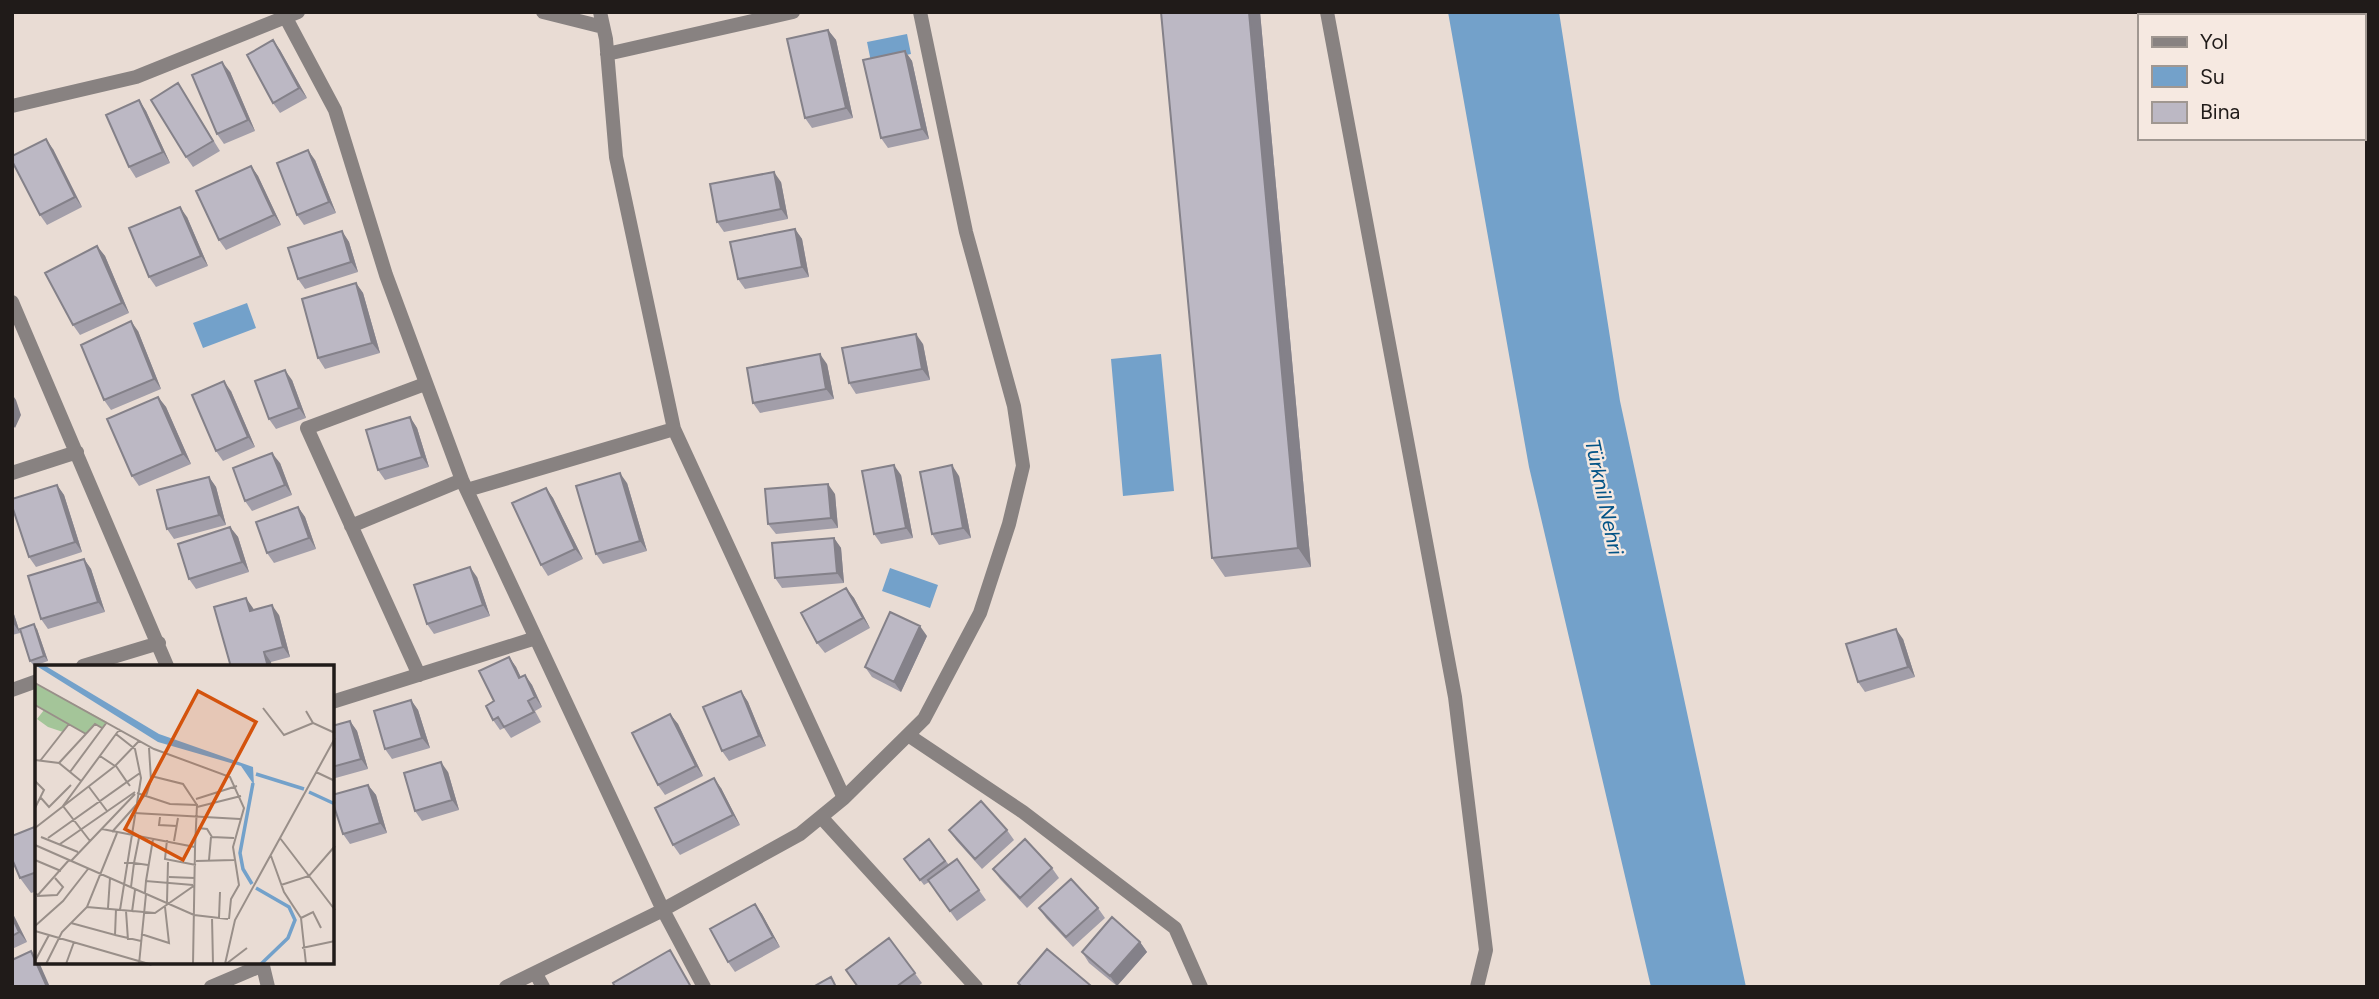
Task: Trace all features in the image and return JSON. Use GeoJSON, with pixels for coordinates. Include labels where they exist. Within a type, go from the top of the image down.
{"type":"FeatureCollection","features":[{"type":"Feature","properties":{"kind":"street"},"geometry":{"type":"LineString","coordinates":[[543,12],[602,19],[616,158],[674,429],[844,798]]}},
{"type":"Feature","properties":{"kind":"street"},"geometry":{"type":"LineString","coordinates":[[607,54],[793,12]]}},
{"type":"Feature","properties":{"kind":"street"},"geometry":{"type":"LineString","coordinates":[[506,987],[539,980],[800,834],[844,798],[924,719],[980,613],[1009,524],[1023,466],[1014,406],[965,232],[920,12]]}},
{"type":"Feature","properties":{"kind":"street"},"geometry":{"type":"LineString","coordinates":[[1327,12],[1455,697],[1486,950],[1477,987]]}},
{"type":"Feature","properties":{"kind":"street"},"geometry":{"type":"LineString","coordinates":[[12,106],[136,77],[292,15],[335,110],[386,275],[464,485],[663,910],[704,987]]}},
{"type":"Feature","properties":{"kind":"street"},"geometry":{"type":"LineString","coordinates":[[12,302],[166,665]]}},
{"type":"Feature","properties":{"kind":"street"},"geometry":{"type":"LineString","coordinates":[[419,676],[307,428],[425,384]]}},
{"type":"Feature","properties":{"kind":"street"},"geometry":{"type":"LineString","coordinates":[[351,526],[464,485],[674,429]]}},
{"type":"Feature","properties":{"kind":"street"},"geometry":{"type":"LineString","coordinates":[[12,473],[77,452]]}},
{"type":"Feature","properties":{"kind":"street"},"geometry":{"type":"LineString","coordinates":[[334,701],[536,638]]}},
{"type":"Feature","properties":{"kind":"street"},"geometry":{"type":"LineString","coordinates":[[89,665],[159,643]]}},
{"type":"Feature","properties":{"kind":"street"},"geometry":{"type":"LineString","coordinates":[[12,690],[35,682]]}},
{"type":"Feature","properties":{"kind":"street"},"geometry":{"type":"LineString","coordinates":[[908,734],[1023,812],[1175,928],[1201,987]]}},
{"type":"Feature","properties":{"kind":"street"},"geometry":{"type":"LineString","coordinates":[[821,817],[976,987]]}},
{"type":"Feature","properties":{"kind":"street"},"geometry":{"type":"LineString","coordinates":[[211,987],[263,964],[268,987]]}},
{"type":"Feature","properties":{"kind":"water","name":"Türknil Nehri"},"geometry":{"type":"Polygon","coordinates":[[[1448,12],[1559,12],[1620,401],[1746,987],[1651,987],[1529,467],[1448,12]]]}},
{"type":"Feature","properties":{"kind":"water"},"geometry":{"type":"Polygon","coordinates":[[[907,34],[911,54],[871,62],[867,42],[907,34]]]}},
{"type":"Feature","properties":{"kind":"water"},"geometry":{"type":"Polygon","coordinates":[[[247,303],[256,328],[203,348],[193,323],[247,303]]]}},
{"type":"Feature","properties":{"kind":"water"},"geometry":{"type":"Polygon","coordinates":[[[1161,354],[1174,491],[1123,496],[1111,359],[1161,354]]]}},
{"type":"Feature","properties":{"kind":"water"},"geometry":{"type":"Polygon","coordinates":[[[890,568],[938,585],[930,608],[882,591],[890,568]]]}},
{"type":"Feature","properties":{"kind":"building"},"geometry":{"type":"Polygon","coordinates":[[[1161,12],[1249,12],[1298,548],[1212,558],[1161,12]]]}},
{"type":"Feature","properties":{"kind":"building"},"geometry":{"type":"Polygon","coordinates":[[[828,30],[846,108],[805,118],[787,39],[828,30]]]}},
{"type":"Feature","properties":{"kind":"building"},"geometry":{"type":"Polygon","coordinates":[[[273,40],[299,88],[273,103],[247,55],[273,40]]]}},
{"type":"Feature","properties":{"kind":"building"},"geometry":{"type":"Polygon","coordinates":[[[905,51],[922,129],[881,138],[863,60],[905,51]]]}},
{"type":"Feature","properties":{"kind":"building"},"geometry":{"type":"Polygon","coordinates":[[[222,62],[248,120],[217,134],[192,75],[222,62]]]}},
{"type":"Feature","properties":{"kind":"building"},"geometry":{"type":"Polygon","coordinates":[[[178,83],[213,141],[186,157],[151,100],[178,83]]]}},
{"type":"Feature","properties":{"kind":"building"},"geometry":{"type":"Polygon","coordinates":[[[139,100],[163,152],[129,167],[106,115],[139,100]]]}},
{"type":"Feature","properties":{"kind":"building"},"geometry":{"type":"Polygon","coordinates":[[[46,139],[75,197],[40,215],[12,161],[12,156],[46,139]]]}},
{"type":"Feature","properties":{"kind":"building"},"geometry":{"type":"Polygon","coordinates":[[[308,150],[329,202],[297,215],[277,163],[308,150]]]}},
{"type":"Feature","properties":{"kind":"building"},"geometry":{"type":"Polygon","coordinates":[[[251,166],[274,215],[219,240],[196,191],[251,166]]]}},
{"type":"Feature","properties":{"kind":"building"},"geometry":{"type":"Polygon","coordinates":[[[774,172],[781,209],[717,222],[710,184],[774,172]]]}},
{"type":"Feature","properties":{"kind":"building"},"geometry":{"type":"Polygon","coordinates":[[[180,207],[201,256],[149,277],[129,228],[180,207]]]}},
{"type":"Feature","properties":{"kind":"building"},"geometry":{"type":"Polygon","coordinates":[[[795,229],[802,267],[738,279],[730,242],[795,229]]]}},
{"type":"Feature","properties":{"kind":"building"},"geometry":{"type":"Polygon","coordinates":[[[342,231],[351,262],[298,279],[288,248],[342,231]]]}},
{"type":"Feature","properties":{"kind":"building"},"geometry":{"type":"Polygon","coordinates":[[[97,246],[122,303],[73,325],[45,273],[97,246]]]}},
{"type":"Feature","properties":{"kind":"building"},"geometry":{"type":"Polygon","coordinates":[[[356,283],[372,343],[318,358],[302,299],[356,283]]]}},
{"type":"Feature","properties":{"kind":"building"},"geometry":{"type":"Polygon","coordinates":[[[131,321],[154,379],[104,400],[81,345],[131,321]]]}},
{"type":"Feature","properties":{"kind":"building"},"geometry":{"type":"Polygon","coordinates":[[[916,334],[922,369],[849,383],[842,348],[916,334]]]}},
{"type":"Feature","properties":{"kind":"building"},"geometry":{"type":"Polygon","coordinates":[[[820,354],[826,389],[753,403],[747,368],[820,354]]]}},
{"type":"Feature","properties":{"kind":"building"},"geometry":{"type":"Polygon","coordinates":[[[285,370],[299,408],[269,419],[255,381],[285,370]]]}},
{"type":"Feature","properties":{"kind":"building"},"geometry":{"type":"Polygon","coordinates":[[[224,381],[248,437],[216,451],[192,395],[224,381]]]}},
{"type":"Feature","properties":{"kind":"building"},"geometry":{"type":"Polygon","coordinates":[[[158,397],[183,454],[132,476],[107,419],[158,397]]]}},
{"type":"Feature","properties":{"kind":"building"},"geometry":{"type":"Polygon","coordinates":[[[410,417],[422,457],[378,470],[366,430],[410,417]]]}},
{"type":"Feature","properties":{"kind":"building"},"geometry":{"type":"Polygon","coordinates":[[[272,453],[285,485],[245,501],[233,468],[272,453]]]}},
{"type":"Feature","properties":{"kind":"building"},"geometry":{"type":"Polygon","coordinates":[[[894,465],[906,528],[874,534],[862,471],[894,465]]]}},
{"type":"Feature","properties":{"kind":"building"},"geometry":{"type":"Polygon","coordinates":[[[952,465],[963,528],[932,534],[920,472],[952,465]]]}},
{"type":"Feature","properties":{"kind":"building"},"geometry":{"type":"Polygon","coordinates":[[[620,473],[640,541],[596,554],[576,486],[620,473]]]}},
{"type":"Feature","properties":{"kind":"building"},"geometry":{"type":"Polygon","coordinates":[[[209,477],[219,515],[167,529],[157,490],[209,477]]]}},
{"type":"Feature","properties":{"kind":"building"},"geometry":{"type":"Polygon","coordinates":[[[828,484],[831,518],[768,524],[765,489],[828,484]]]}},
{"type":"Feature","properties":{"kind":"building"},"geometry":{"type":"Polygon","coordinates":[[[57,485],[75,542],[29,557],[12,499],[57,485]]]}},
{"type":"Feature","properties":{"kind":"building"},"geometry":{"type":"Polygon","coordinates":[[[546,488],[575,549],[541,565],[512,503],[546,488]]]}},
{"type":"Feature","properties":{"kind":"building"},"geometry":{"type":"Polygon","coordinates":[[[298,507],[309,538],[267,553],[256,522],[298,507]]]}},
{"type":"Feature","properties":{"kind":"building"},"geometry":{"type":"Polygon","coordinates":[[[230,527],[242,562],[189,579],[178,544],[230,527]]]}},
{"type":"Feature","properties":{"kind":"building"},"geometry":{"type":"Polygon","coordinates":[[[834,538],[837,573],[775,578],[772,543],[834,538]]]}},
{"type":"Feature","properties":{"kind":"building"},"geometry":{"type":"Polygon","coordinates":[[[84,559],[98,602],[41,619],[28,576],[84,559]]]}},
{"type":"Feature","properties":{"kind":"building"},"geometry":{"type":"Polygon","coordinates":[[[470,567],[483,605],[427,624],[414,585],[470,567]]]}},
{"type":"Feature","properties":{"kind":"building"},"geometry":{"type":"Polygon","coordinates":[[[846,588],[863,618],[817,643],[801,613],[846,588]]]}},
{"type":"Feature","properties":{"kind":"building"},"geometry":{"type":"Polygon","coordinates":[[[246,598],[250,611],[272,605],[283,647],[264,652],[267,665],[230,665],[214,607],[246,598]]]}},
{"type":"Feature","properties":{"kind":"building"},"geometry":{"type":"Polygon","coordinates":[[[890,612],[920,626],[894,682],[865,667],[890,612]]]}},
{"type":"Feature","properties":{"kind":"building"},"geometry":{"type":"Polygon","coordinates":[[[34,624],[44,656],[30,661],[20,629],[34,624]]]}},
{"type":"Feature","properties":{"kind":"building"},"geometry":{"type":"Polygon","coordinates":[[[1896,629],[1908,667],[1858,682],[1846,644],[1896,629]]]}},
{"type":"Feature","properties":{"kind":"building"},"geometry":{"type":"Polygon","coordinates":[[[509,657],[519,678],[525,675],[535,697],[528,701],[534,712],[504,727],[498,717],[493,720],[486,706],[494,701],[479,671],[509,657]]]}},
{"type":"Feature","properties":{"kind":"building"},"geometry":{"type":"Polygon","coordinates":[[[741,691],[759,736],[722,751],[703,707],[741,691]]]}},
{"type":"Feature","properties":{"kind":"building"},"geometry":{"type":"Polygon","coordinates":[[[411,700],[422,738],[385,749],[374,711],[411,700]]]}},
{"type":"Feature","properties":{"kind":"building"},"geometry":{"type":"Polygon","coordinates":[[[670,714],[696,766],[658,785],[632,733],[670,714]]]}},
{"type":"Feature","properties":{"kind":"building"},"geometry":{"type":"Polygon","coordinates":[[[350,721],[361,759],[334,766],[334,725],[350,721]]]}},
{"type":"Feature","properties":{"kind":"building"},"geometry":{"type":"Polygon","coordinates":[[[441,762],[452,800],[415,811],[404,773],[441,762]]]}},
{"type":"Feature","properties":{"kind":"building"},"geometry":{"type":"Polygon","coordinates":[[[714,778],[733,815],[673,845],[655,808],[714,778]]]}},
{"type":"Feature","properties":{"kind":"building"},"geometry":{"type":"Polygon","coordinates":[[[368,785],[380,823],[343,834],[334,806],[334,794],[368,785]]]}},
{"type":"Feature","properties":{"kind":"building"},"geometry":{"type":"Polygon","coordinates":[[[981,801],[1007,830],[975,859],[949,830],[981,801]]]}},
{"type":"Feature","properties":{"kind":"building"},"geometry":{"type":"Polygon","coordinates":[[[35,827],[35,873],[20,878],[12,859],[12,836],[35,827]]]}},
{"type":"Feature","properties":{"kind":"building"},"geometry":{"type":"Polygon","coordinates":[[[929,839],[945,861],[920,880],[904,859],[929,839]]]}},
{"type":"Feature","properties":{"kind":"building"},"geometry":{"type":"Polygon","coordinates":[[[1025,839],[1052,868],[1020,898],[993,869],[1025,839]]]}},
{"type":"Feature","properties":{"kind":"building"},"geometry":{"type":"Polygon","coordinates":[[[957,859],[979,890],[950,911],[928,880],[957,859]]]}},
{"type":"Feature","properties":{"kind":"building"},"geometry":{"type":"Polygon","coordinates":[[[1071,879],[1098,908],[1066,937],[1039,908],[1071,879]]]}},
{"type":"Feature","properties":{"kind":"building"},"geometry":{"type":"Polygon","coordinates":[[[755,904],[773,937],[728,962],[710,929],[755,904]]]}},
{"type":"Feature","properties":{"kind":"building"},"geometry":{"type":"Polygon","coordinates":[[[12,917],[19,932],[12,936],[12,917]]]}},
{"type":"Feature","properties":{"kind":"building"},"geometry":{"type":"Polygon","coordinates":[[[1112,917],[1140,942],[1110,976],[1082,952],[1112,917]]]}},
{"type":"Feature","properties":{"kind":"building"},"geometry":{"type":"Polygon","coordinates":[[[889,938],[915,973],[896,987],[858,987],[846,970],[889,938]]]}},
{"type":"Feature","properties":{"kind":"building"},"geometry":{"type":"Polygon","coordinates":[[[1047,949],[1090,985],[1022,987],[1018,983],[1047,949]]]}},
{"type":"Feature","properties":{"kind":"building"},"geometry":{"type":"Polygon","coordinates":[[[670,950],[691,987],[615,987],[613,983],[670,950]]]}},
{"type":"Feature","properties":{"kind":"building"},"geometry":{"type":"Polygon","coordinates":[[[31,951],[47,987],[12,987],[12,960],[31,951]]]}},
{"type":"Feature","properties":{"kind":"building"},"geometry":{"type":"Polygon","coordinates":[[[831,977],[836,987],[813,987],[831,977]]]}}]}
